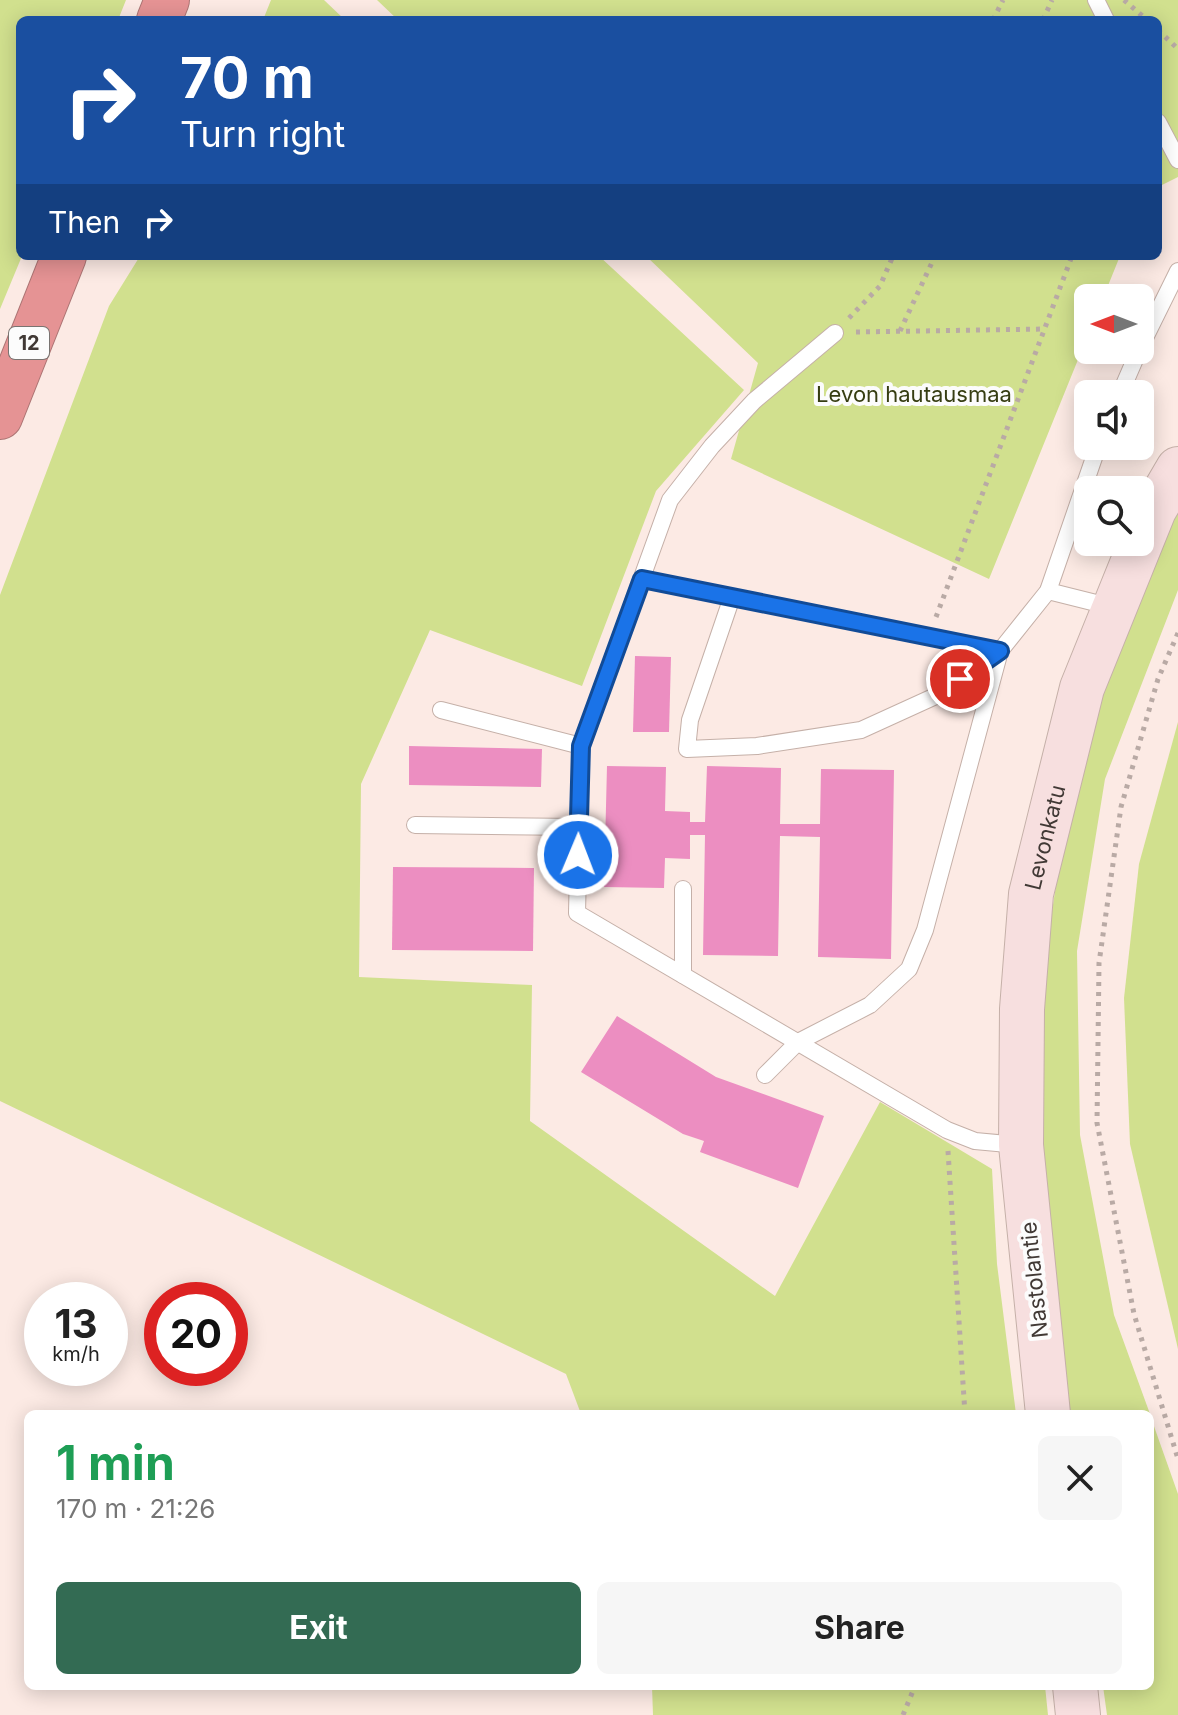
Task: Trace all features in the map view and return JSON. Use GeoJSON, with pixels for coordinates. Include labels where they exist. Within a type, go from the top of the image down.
{"type":"FeatureCollection","features":[{"type":"Feature","properties":{"kind":"highway","name":"12"},"geometry":{"type":"LineString","coordinates":[[0,417],[62,260]]}},
{"type":"Feature","properties":{"kind":"main road","name":"Levonkatu"},"geometry":{"type":"LineString","coordinates":[[1021,1145],[1022,1009],[1031,894],[1082,688],[1112,607],[1154,510],[1178,469]]}},
{"type":"Feature","properties":{"kind":"main road","name":"Nastolantie"},"geometry":{"type":"LineString","coordinates":[[1021,1145],[1048,1410]]}},
{"type":"Feature","properties":{"kind":"main road"},"geometry":{"type":"LineString","coordinates":[[1075,1690],[1078,1715]]}},
{"type":"Feature","properties":{"kind":"lane"},"geometry":{"type":"LineString","coordinates":[[1162,130],[1178,160]]}},
{"type":"Feature","properties":{"kind":"lane"},"geometry":{"type":"LineString","coordinates":[[1154,319],[1178,271]]}},
{"type":"Feature","properties":{"kind":"lane"},"geometry":{"type":"LineString","coordinates":[[835,333],[754,401],[712,446],[670,500],[581,746],[577,913],[947,1130],[975,1141],[1021,1145]]}},
{"type":"Feature","properties":{"kind":"lane"},"geometry":{"type":"LineString","coordinates":[[732,597],[690,720],[687,749],[757,746],[861,730],[940,694],[1000,651],[1048,591],[1093,460]]}},
{"type":"Feature","properties":{"kind":"lane"},"geometry":{"type":"LineString","coordinates":[[642,579],[1000,651]]}},
{"type":"Feature","properties":{"kind":"lane"},"geometry":{"type":"LineString","coordinates":[[1048,591],[1112,607]]}},
{"type":"Feature","properties":{"kind":"lane"},"geometry":{"type":"LineString","coordinates":[[765,1075],[798,1042],[870,1005],[909,969],[925,930],[1000,651]]}},
{"type":"Feature","properties":{"kind":"lane"},"geometry":{"type":"LineString","coordinates":[[441,710],[581,746]]}},
{"type":"Feature","properties":{"kind":"lane"},"geometry":{"type":"LineString","coordinates":[[415,825],[578,827]]}},
{"type":"Feature","properties":{"kind":"lane"},"geometry":{"type":"LineString","coordinates":[[683,889],[683,975]]}},
{"type":"Feature","properties":{"kind":"path"},"geometry":{"type":"LineString","coordinates":[[1124,0],[1142,16]]}},
{"type":"Feature","properties":{"kind":"path"},"geometry":{"type":"LineString","coordinates":[[1162,34],[1178,49]]}},
{"type":"Feature","properties":{"kind":"path"},"geometry":{"type":"LineString","coordinates":[[835,333],[880,286],[891,260]]}},
{"type":"Feature","properties":{"kind":"path"},"geometry":{"type":"LineString","coordinates":[[900,332],[933,260]]}},
{"type":"Feature","properties":{"kind":"path"},"geometry":{"type":"LineString","coordinates":[[929,636],[1070,260]]}},
{"type":"Feature","properties":{"kind":"path"},"geometry":{"type":"LineString","coordinates":[[835,333],[1044,329]]}},
{"type":"Feature","properties":{"kind":"path"},"geometry":{"type":"LineString","coordinates":[[1178,633],[1158,679],[1121,807],[1099,963],[1097,1123],[1134,1314],[1178,1459]]}},
{"type":"Feature","properties":{"kind":"path"},"geometry":{"type":"LineString","coordinates":[[947,1130],[965,1410]]}},
{"type":"Feature","properties":{"kind":"path"},"geometry":{"type":"LineString","coordinates":[[903,1715],[913,1690]]}},
{"type":"Feature","properties":{"kind":"green space"},"geometry":{"type":"Polygon","coordinates":[[[0,0],[126,0],[120,16],[16,16],[16,260],[20,260],[0,309],[0,0]]]}},
{"type":"Feature","properties":{"kind":"green space"},"geometry":{"type":"Polygon","coordinates":[[[271,0],[324,0],[341,16],[265,16],[271,0]]]}},
{"type":"Feature","properties":{"kind":"green space"},"geometry":{"type":"Polygon","coordinates":[[[377,0],[1178,0],[1178,177],[1162,185],[1162,16],[394,16],[377,0]]]}},
{"type":"Feature","properties":{"kind":"green space"},"geometry":{"type":"Polygon","coordinates":[[[138,260],[603,260],[744,390],[656,491],[582,686],[430,630],[361,784],[359,977],[532,985],[530,1121],[775,1296],[880,1102],[992,1169],[997,1264],[1015,1410],[580,1410],[566,1374],[0,1101],[0,595],[109,306],[138,260]]]}},
{"type":"Feature","properties":{"kind":"green space","name":"Levon hautausmaa"},"geometry":{"type":"Polygon","coordinates":[[[650,260],[1118,260],[1109,284],[1074,284],[1076,364],[989,579],[731,459],[758,363],[650,260]]]}},
{"type":"Feature","properties":{"kind":"green space"},"geometry":{"type":"Polygon","coordinates":[[[1178,510],[1178,590],[1105,779],[1077,951],[1080,1135],[1114,1315],[1149,1410],[1067,1410],[1040,1143],[1045,956],[1071,789],[1124,620],[1178,510]]]}},
{"type":"Feature","properties":{"kind":"green space"},"geometry":{"type":"Polygon","coordinates":[[[1178,722],[1178,1349],[1130,1144],[1124,998],[1139,864],[1178,722]]]}},
{"type":"Feature","properties":{"kind":"green space"},"geometry":{"type":"Polygon","coordinates":[[[1154,1426],[1178,1494],[1178,1715],[1107,1715],[1104,1690],[1154,1690],[1154,1426]]]}},
{"type":"Feature","properties":{"kind":"green space"},"geometry":{"type":"Polygon","coordinates":[[[652,1690],[1045,1690],[1048,1715],[653,1715],[652,1690]]]}},
{"type":"Feature","properties":{"kind":"building"},"geometry":{"type":"Polygon","coordinates":[[[635,656],[671,657],[669,732],[633,732],[635,656]]]}},
{"type":"Feature","properties":{"kind":"building"},"geometry":{"type":"Polygon","coordinates":[[[409,746],[542,749],[541,787],[409,785],[409,746]]]}},
{"type":"Feature","properties":{"kind":"building"},"geometry":{"type":"Polygon","coordinates":[[[607,766],[666,767],[665,811],[690,812],[690,822],[705,822],[707,766],[781,768],[780,824],[820,824],[821,769],[894,770],[891,959],[818,957],[820,837],[780,836],[778,956],[703,955],[705,835],[690,835],[690,859],[665,858],[664,888],[604,887],[607,766]]]}},
{"type":"Feature","properties":{"kind":"building"},"geometry":{"type":"Polygon","coordinates":[[[393,867],[534,868],[533,951],[392,950],[393,867]]]}},
{"type":"Feature","properties":{"kind":"building"},"geometry":{"type":"Polygon","coordinates":[[[617,1016],[716,1077],[824,1116],[798,1188],[700,1152],[704,1141],[683,1134],[581,1072],[617,1016]]]}},
{"type":"Feature","properties":{"kind":"route"},"geometry":{"type":"LineString","coordinates":[[578,855],[581,746],[642,579],[1000,651],[960,679]]}}]}
